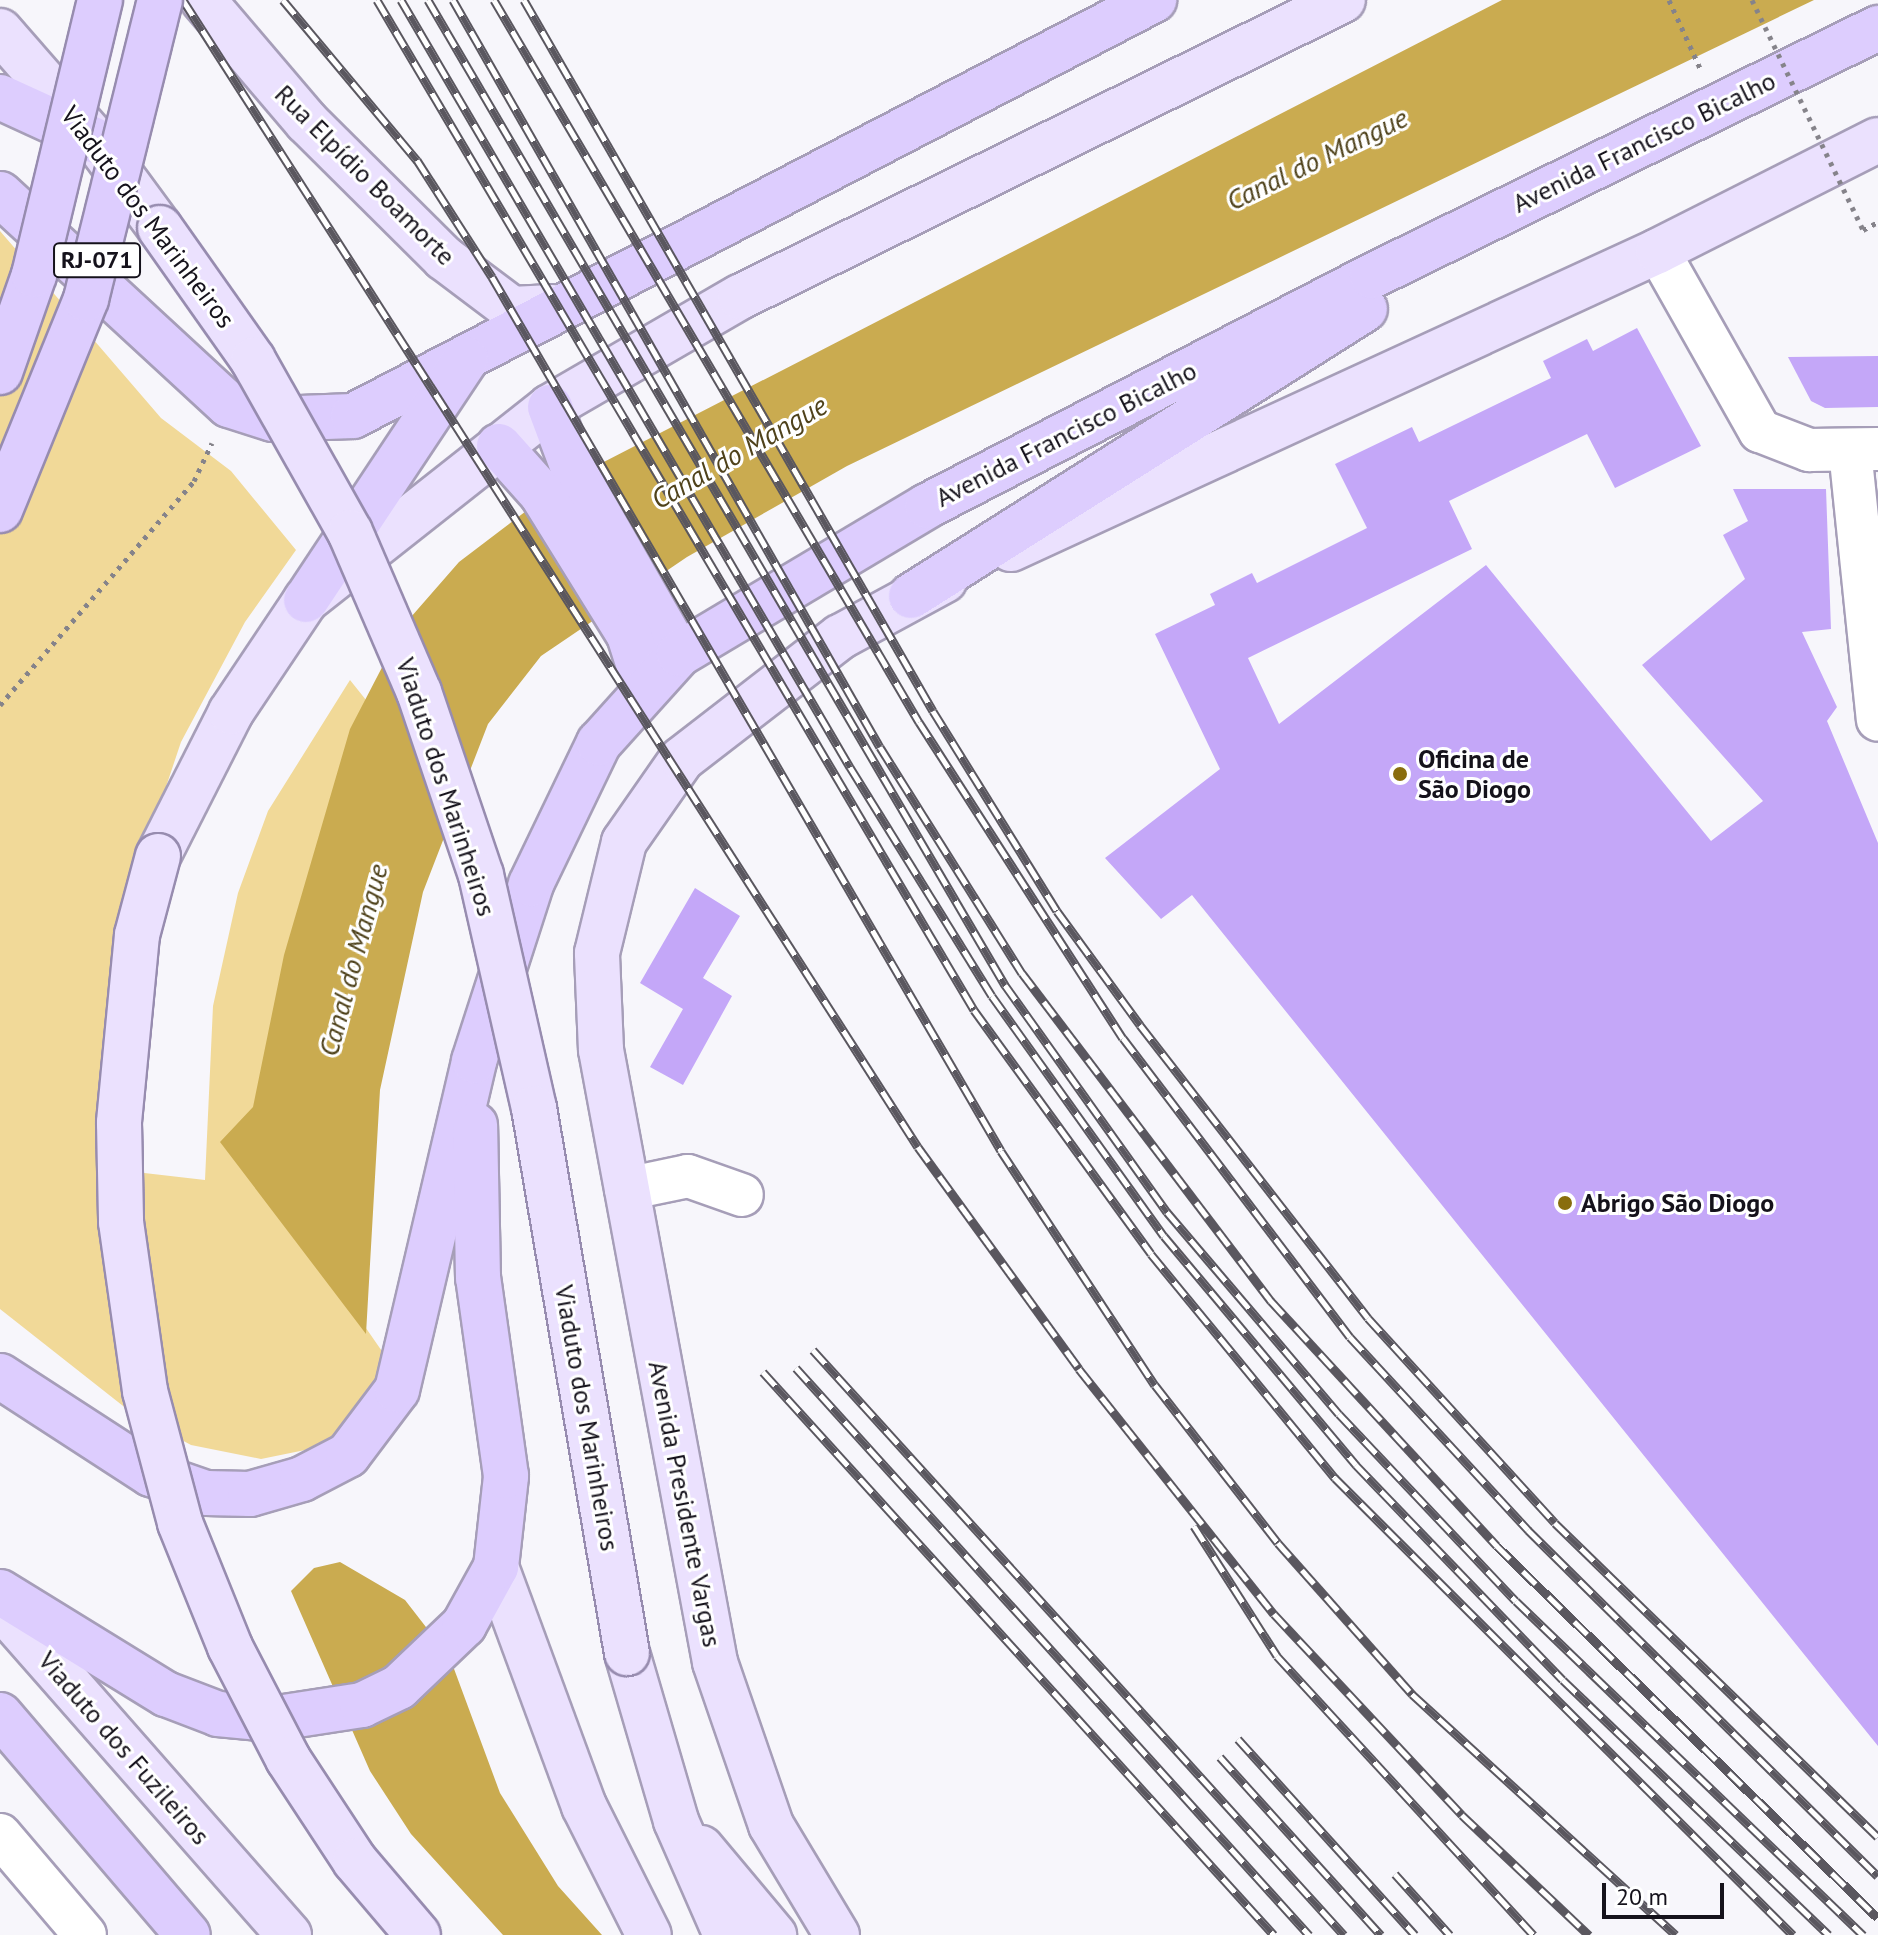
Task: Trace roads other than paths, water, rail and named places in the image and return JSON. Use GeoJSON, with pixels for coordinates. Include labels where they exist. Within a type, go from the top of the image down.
{"type":"FeatureCollection","features":[{"type":"Feature","properties":{"kind":"highway","name":"RJ-071"},"geometry":{"type":"LineString","coordinates":[[0,372],[34,275],[100,0]]}},
{"type":"Feature","properties":{"kind":"highway","name":"RJ-071"},"geometry":{"type":"LineString","coordinates":[[0,510],[86,299],[160,0]]}},
{"type":"Feature","properties":{"kind":"highway"},"geometry":{"type":"LineString","coordinates":[[0,194],[229,405],[273,419],[353,416],[467,357],[552,307],[1154,0]]}},
{"type":"Feature","properties":{"kind":"highway","name":"Avenida Francisco Bicalho"},"geometry":{"type":"LineString","coordinates":[[474,1061],[562,813],[599,743],[645,685],[679,654],[927,506],[1551,188],[1878,28]]}},
{"type":"Feature","properties":{"kind":"highway"},"geometry":{"type":"LineString","coordinates":[[0,97],[96,141]]}},
{"type":"Feature","properties":{"kind":"highway"},"geometry":{"type":"LineString","coordinates":[[911,596],[1551,188]]}},
{"type":"Feature","properties":{"kind":"highway"},"geometry":{"type":"LineString","coordinates":[[306,600],[467,357]]}},
{"type":"Feature","properties":{"kind":"highway"},"geometry":{"type":"LineString","coordinates":[[550,407],[558,482],[643,624],[679,654]]}},
{"type":"Feature","properties":{"kind":"highway"},"geometry":{"type":"LineString","coordinates":[[499,446],[558,482]]}},
{"type":"Feature","properties":{"kind":"highway"},"geometry":{"type":"LineString","coordinates":[[643,624],[645,685]]}},
{"type":"Feature","properties":{"kind":"highway"},"geometry":{"type":"LineString","coordinates":[[0,1376],[151,1474],[206,1493],[250,1494],[302,1479],[348,1455],[397,1390],[474,1061]]}},
{"type":"Feature","properties":{"kind":"highway"},"geometry":{"type":"LineString","coordinates":[[0,1592],[166,1694],[218,1714],[271,1719],[324,1712],[399,1687],[464,1625],[496,1567],[506,1476],[478,1278],[474,1061]]}},
{"type":"Feature","properties":{"kind":"highway"},"geometry":{"type":"LineString","coordinates":[[0,1715],[188,1935]]}},
{"type":"Feature","properties":{"kind":"main road","name":"Rua Elpídio Boamorte"},"geometry":{"type":"LineString","coordinates":[[203,0],[307,122],[444,258],[512,309],[552,307]]}},
{"type":"Feature","properties":{"kind":"main road"},"geometry":{"type":"LineString","coordinates":[[418,1935],[330,1823],[230,1647],[180,1523],[145,1391],[122,1237],[119,1123],[137,935],[158,856],[231,712],[306,600],[550,407],[740,297],[1343,0]]}},
{"type":"Feature","properties":{"kind":"main road","name":"Viaduto dos Marinheiros"},"geometry":{"type":"LineString","coordinates":[[0,31],[96,141],[253,360],[350,532],[419,692],[481,875],[534,1108],[627,1653],[676,1821]]}},
{"type":"Feature","properties":{"kind":"main road"},"geometry":{"type":"LineString","coordinates":[[911,596],[1658,251],[1878,140]]}},
{"type":"Feature","properties":{"kind":"main road","name":"Avenida Presidente Vargas"},"geometry":{"type":"LineString","coordinates":[[837,1935],[771,1825],[715,1662],[601,1050],[602,915],[637,818],[682,759],[753,698],[911,596]]}},
{"type":"Feature","properties":{"kind":"main road"},"geometry":{"type":"LineString","coordinates":[[496,1567],[584,1806],[649,1935]]}},
{"type":"Feature","properties":{"kind":"main road","name":"Viaduto dos Fuzileiros"},"geometry":{"type":"LineString","coordinates":[[0,1606],[289,1935]]}},
{"type":"Feature","properties":{"kind":"main road"},"geometry":{"type":"LineString","coordinates":[[676,1821],[726,1935]]}},
{"type":"Feature","properties":{"kind":"main road"},"geometry":{"type":"LineString","coordinates":[[676,1821],[774,1935]]}},
{"type":"Feature","properties":{"kind":"street"},"geometry":{"type":"LineString","coordinates":[[1658,251],[1760,431],[1796,448],[1864,450],[1878,720]]}},
{"type":"Feature","properties":{"kind":"street"},"geometry":{"type":"LineString","coordinates":[[626,1189],[688,1176],[742,1195]]}},
{"type":"Feature","properties":{"kind":"street"},"geometry":{"type":"LineString","coordinates":[[0,1835],[85,1935]]}},
{"type":"Feature","properties":{"kind":"water","name":"Canal do Mangue"},"geometry":{"type":"Polygon","coordinates":[[[1502,0],[1814,0],[847,466],[687,557],[541,656],[488,724],[423,892],[380,1090],[366,1334],[220,1142],[253,1107],[284,955],[350,729],[404,625],[459,562],[563,483],[1502,0]]]}},
{"type":"Feature","properties":{"kind":"water"},"geometry":{"type":"Polygon","coordinates":[[[340,1562],[405,1600],[450,1658],[500,1793],[558,1886],[602,1935],[503,1935],[411,1834],[370,1771],[291,1591],[314,1568],[340,1562]]]}},
{"type":"Feature","properties":{"kind":"railway"},"geometry":{"type":"LineString","coordinates":[[183,0],[918,1147],[1079,1369],[1274,1614],[1462,1815],[1589,1935]]}},
{"type":"Feature","properties":{"kind":"railway"},"geometry":{"type":"LineString","coordinates":[[283,0],[417,160],[492,277],[1001,1151],[1155,1385],[1278,1543],[1412,1694],[1676,1935]]}},
{"type":"Feature","properties":{"kind":"railway"},"geometry":{"type":"LineString","coordinates":[[377,0],[974,1010],[1151,1254],[1335,1478],[1793,1935]]}},
{"type":"Feature","properties":{"kind":"railway"},"geometry":{"type":"LineString","coordinates":[[401,0],[850,767],[992,996],[1164,1236],[1356,1465],[1563,1680],[1829,1935]]}},
{"type":"Feature","properties":{"kind":"railway"},"geometry":{"type":"LineString","coordinates":[[428,0],[1005,985],[1167,1212],[1339,1414],[1516,1601],[1863,1935]]}},
{"type":"Feature","properties":{"kind":"railway"},"geometry":{"type":"LineString","coordinates":[[453,0],[880,747],[1022,973],[1271,1301],[1497,1546],[1878,1918]]}},
{"type":"Feature","properties":{"kind":"railway"},"geometry":{"type":"LineString","coordinates":[[494,0],[919,722],[1123,1038],[1350,1337],[1528,1530],[1878,1876]]}},
{"type":"Feature","properties":{"kind":"railway"},"geometry":{"type":"LineString","coordinates":[[524,0],[933,711],[1057,911],[1140,1025],[1368,1318],[1555,1523],[1878,1837]]}},
{"type":"Feature","properties":{"kind":"railway"},"geometry":{"type":"LineString","coordinates":[[813,1350],[1344,1935]]}},
{"type":"Feature","properties":{"kind":"railway"},"geometry":{"type":"LineString","coordinates":[[796,1368],[1309,1935]]}},
{"type":"Feature","properties":{"kind":"railway"},"geometry":{"type":"LineString","coordinates":[[763,1372],[1274,1935]]}},
{"type":"Feature","properties":{"kind":"railway"},"geometry":{"type":"LineString","coordinates":[[1194,1526],[1277,1656],[1534,1935]]}},
{"type":"Feature","properties":{"kind":"railway"},"geometry":{"type":"LineString","coordinates":[[1238,1739],[1415,1935]]}},
{"type":"Feature","properties":{"kind":"railway"},"geometry":{"type":"LineString","coordinates":[[1220,1757],[1381,1935]]}},
{"type":"Feature","properties":{"kind":"railway"},"geometry":{"type":"LineString","coordinates":[[1395,1874],[1450,1935]]}},
{"type":"Feature","properties":{"kind":"place","name":"Oficina de São Diogo"},"geometry":{"type":"Point","coordinates":[1400,774]}},
{"type":"Feature","properties":{"kind":"place","name":"Abrigo São Diogo"},"geometry":{"type":"Point","coordinates":[1565,1203]}}]}
